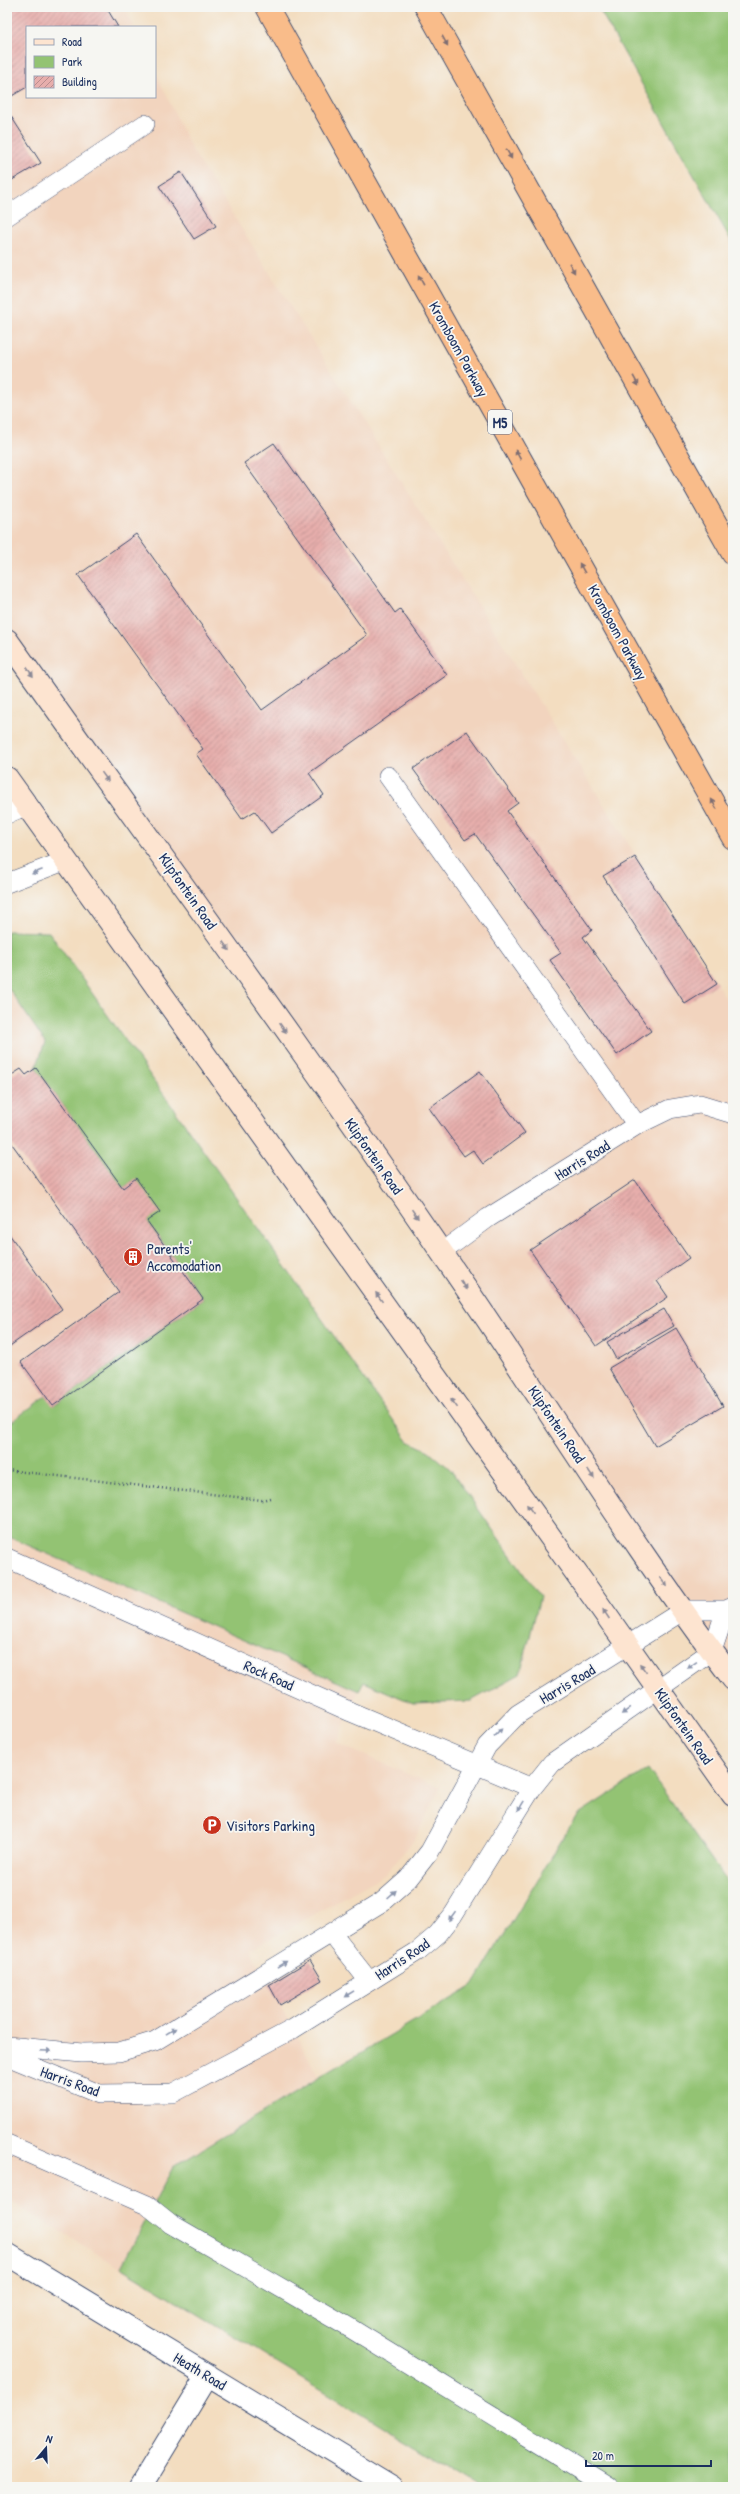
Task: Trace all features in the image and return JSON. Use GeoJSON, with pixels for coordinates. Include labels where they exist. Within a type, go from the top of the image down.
{"type":"FeatureCollection","features":[{"type":"Feature","properties":{"kind":"highway","name":"Kromboom Parkway"},"geometry":{"type":"LineString","coordinates":[[267,7],[733,838]]}},
{"type":"Feature","properties":{"kind":"highway"},"geometry":{"type":"LineString","coordinates":[[426,7],[733,554]]}},
{"type":"Feature","properties":{"kind":"main road","name":"Klipfontein Road"},"geometry":{"type":"LineString","coordinates":[[7,640],[180,879],[442,1252],[653,1568],[733,1679]]}},
{"type":"Feature","properties":{"kind":"main road","name":"Klipfontein Road"},"geometry":{"type":"LineString","coordinates":[[7,778],[17,809],[67,860],[733,1795]]}},
{"type":"Feature","properties":{"kind":"street","name":"Heath Road"},"geometry":{"type":"LineString","coordinates":[[7,2254],[392,2487]]}},
{"type":"Feature","properties":{"kind":"street"},"geometry":{"type":"LineString","coordinates":[[140,2487],[208,2375]]}},
{"type":"Feature","properties":{"kind":"lane"},"geometry":{"type":"LineString","coordinates":[[7,216],[145,124]]}},
{"type":"Feature","properties":{"kind":"lane"},"geometry":{"type":"LineString","coordinates":[[388,776],[637,1125]]}},
{"type":"Feature","properties":{"kind":"lane"},"geometry":{"type":"LineString","coordinates":[[7,883],[67,860]]}},
{"type":"Feature","properties":{"kind":"lane","name":"Harris Road"},"geometry":{"type":"LineString","coordinates":[[442,1252],[488,1218],[637,1125],[670,1109],[700,1104],[733,1114]]}},
{"type":"Feature","properties":{"kind":"lane","name":"Rock Road"},"geometry":{"type":"LineString","coordinates":[[7,1558],[351,1712],[532,1788]]}},
{"type":"Feature","properties":{"kind":"lane"},"geometry":{"type":"LineString","coordinates":[[684,1610],[730,1609],[712,1651]]}},
{"type":"Feature","properties":{"kind":"lane","name":"Harris Road"},"geometry":{"type":"LineString","coordinates":[[7,2046],[51,2051],[111,2052],[156,2041],[382,1902],[408,1879],[430,1851],[487,1746],[518,1714],[628,1647],[684,1610]]}},
{"type":"Feature","properties":{"kind":"lane","name":"Harris Road"},"geometry":{"type":"LineString","coordinates":[[7,2056],[99,2094],[174,2093],[293,2029],[418,1951],[438,1934],[453,1915],[532,1788],[552,1763],[712,1651]]}},
{"type":"Feature","properties":{"kind":"lane"},"geometry":{"type":"LineString","coordinates":[[332,1934],[369,1981]]}},
{"type":"Feature","properties":{"kind":"lane"},"geometry":{"type":"LineString","coordinates":[[7,2144],[147,2205],[171,2224],[350,2328],[609,2487]]}},
{"type":"Feature","properties":{"kind":"path"},"geometry":{"type":"LineString","coordinates":[[7,1470],[262,1500],[270,1498]]}},
{"type":"Feature","properties":{"kind":"shaded area"},"geometry":{"type":"Polygon","coordinates":[[[7,7],[125,7],[134,26],[26,26],[26,98],[156,98],[156,73],[191,148],[733,1010],[733,1679],[7,640],[7,7]]]}},
{"type":"Feature","properties":{"kind":"shaded area"},"geometry":{"type":"Polygon","coordinates":[[[7,931],[49,932],[408,1441],[429,1451],[450,1469],[540,1597],[520,1674],[471,1701],[413,1703],[364,1682],[359,1691],[336,1743],[440,1788],[415,1839],[384,1875],[250,1950],[319,2077],[473,1986],[577,1815],[648,1769],[733,1890],[733,2487],[481,2487],[7,2199],[7,931]]]}},
{"type":"Feature","properties":{"kind":"green space"},"geometry":{"type":"Polygon","coordinates":[[[598,7],[733,7],[733,244],[598,7]]]}},
{"type":"Feature","properties":{"kind":"green space"},"geometry":{"type":"Polygon","coordinates":[[[7,931],[49,932],[408,1441],[429,1451],[450,1469],[540,1597],[520,1674],[471,1701],[413,1703],[364,1682],[359,1691],[7,1536],[7,1425],[46,1396],[54,1406],[203,1299],[147,1221],[136,1179],[123,1188],[36,1068],[45,1042],[7,986],[7,931]]]}},
{"type":"Feature","properties":{"kind":"green space"},"geometry":{"type":"Polygon","coordinates":[[[648,1769],[733,1890],[733,2487],[481,2487],[121,2267],[173,2167],[473,1986],[577,1815],[648,1769]]]}},
{"type":"Feature","properties":{"kind":"building"},"geometry":{"type":"Polygon","coordinates":[[[7,7],[106,7],[117,26],[26,26],[26,88],[10,97],[7,92],[7,7]]]}},
{"type":"Feature","properties":{"kind":"building"},"geometry":{"type":"Polygon","coordinates":[[[7,110],[41,163],[7,183],[7,110]]]}},
{"type":"Feature","properties":{"kind":"building"},"geometry":{"type":"Polygon","coordinates":[[[181,172],[216,226],[194,239],[159,186],[181,172]]]}},
{"type":"Feature","properties":{"kind":"building"},"geometry":{"type":"Polygon","coordinates":[[[274,443],[395,613],[400,609],[447,675],[309,773],[324,795],[271,833],[255,811],[242,819],[196,754],[203,749],[78,575],[136,534],[262,710],[367,635],[244,463],[274,443]]]}},
{"type":"Feature","properties":{"kind":"building"},"geometry":{"type":"Polygon","coordinates":[[[467,731],[518,803],[507,811],[592,930],[583,937],[651,1031],[617,1055],[550,960],[561,953],[475,834],[465,840],[413,769],[467,731]]]}},
{"type":"Feature","properties":{"kind":"building"},"geometry":{"type":"Polygon","coordinates":[[[635,857],[717,984],[685,1004],[603,876],[635,857]]]}},
{"type":"Feature","properties":{"kind":"building","name":"Parents' Accomodation"},"geometry":{"type":"Polygon","coordinates":[[[36,1068],[123,1188],[136,1178],[160,1212],[147,1221],[203,1299],[53,1406],[21,1362],[119,1292],[7,1137],[7,1078],[21,1069],[26,1075],[36,1068]]]}},
{"type":"Feature","properties":{"kind":"building"},"geometry":{"type":"Polygon","coordinates":[[[480,1071],[525,1133],[483,1164],[473,1150],[464,1156],[429,1108],[480,1071]]]}},
{"type":"Feature","properties":{"kind":"building"},"geometry":{"type":"Polygon","coordinates":[[[635,1180],[689,1258],[657,1281],[668,1297],[596,1346],[530,1250],[635,1180]]]}},
{"type":"Feature","properties":{"kind":"building"},"geometry":{"type":"Polygon","coordinates":[[[7,1231],[62,1309],[7,1348],[7,1231]]]}},
{"type":"Feature","properties":{"kind":"building"},"geometry":{"type":"Polygon","coordinates":[[[664,1309],[674,1326],[616,1359],[607,1342],[664,1309]]]}},
{"type":"Feature","properties":{"kind":"building"},"geometry":{"type":"Polygon","coordinates":[[[676,1328],[723,1406],[655,1446],[609,1368],[676,1328]]]}},
{"type":"Feature","properties":{"kind":"building"},"geometry":{"type":"Polygon","coordinates":[[[310,1960],[322,1980],[280,2005],[269,1985],[310,1960]]]}},
{"type":"Feature","properties":{"kind":"place","name":"Parents' Accomodation"},"geometry":{"type":"Point","coordinates":[133,1257]}},
{"type":"Feature","properties":{"kind":"place","name":"Visitors Parking"},"geometry":{"type":"Point","coordinates":[212,1825]}}]}
